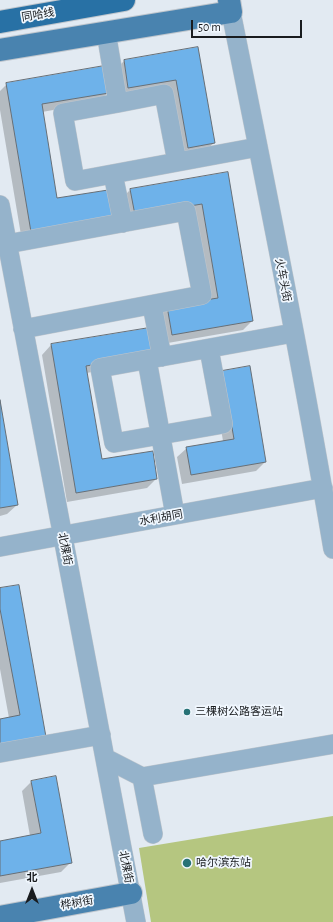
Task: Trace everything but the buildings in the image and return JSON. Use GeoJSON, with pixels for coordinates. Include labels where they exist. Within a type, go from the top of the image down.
{"type":"FeatureCollection","features":[{"type":"Feature","properties":{"kind":"highway","name":"同哈线"},"geometry":{"type":"LineString","coordinates":[[0,22],[124,0]]}},
{"type":"Feature","properties":{"kind":"main road"},"geometry":{"type":"LineString","coordinates":[[0,50],[106,32],[230,6]]}},
{"type":"Feature","properties":{"kind":"main road","name":"桦树街"},"geometry":{"type":"LineString","coordinates":[[0,917],[54,914],[131,893]]}},
{"type":"Feature","properties":{"kind":"street","name":"火车头街"},"geometry":{"type":"LineString","coordinates":[[230,6],[294,333],[333,549]]}},
{"type":"Feature","properties":{"kind":"street"},"geometry":{"type":"LineString","coordinates":[[106,32],[118,103]]}},
{"type":"Feature","properties":{"kind":"street"},"geometry":{"type":"LineString","coordinates":[[177,162],[164,94],[63,113],[75,181],[258,147]]}},
{"type":"Feature","properties":{"kind":"street"},"geometry":{"type":"LineString","coordinates":[[113,174],[123,222]]}},
{"type":"Feature","properties":{"kind":"street","name":"北棵街"},"geometry":{"type":"LineString","coordinates":[[0,205],[136,922]]}},
{"type":"Feature","properties":{"kind":"street"},"geometry":{"type":"LineString","coordinates":[[7,244],[186,211],[202,295],[23,329]]}},
{"type":"Feature","properties":{"kind":"street"},"geometry":{"type":"LineString","coordinates":[[152,304],[160,435],[175,515]]}},
{"type":"Feature","properties":{"kind":"street"},"geometry":{"type":"LineString","coordinates":[[209,349],[223,424],[114,443],[100,368],[294,333]]}},
{"type":"Feature","properties":{"kind":"street","name":"水利胡同"},"geometry":{"type":"LineString","coordinates":[[0,547],[323,488]]}},
{"type":"Feature","properties":{"kind":"street"},"geometry":{"type":"LineString","coordinates":[[0,753],[101,735]]}},
{"type":"Feature","properties":{"kind":"street"},"geometry":{"type":"LineString","coordinates":[[105,758],[142,777],[333,744]]}},
{"type":"Feature","properties":{"kind":"street"},"geometry":{"type":"LineString","coordinates":[[142,777],[153,834]]}},
{"type":"Feature","properties":{"kind":"green space"},"geometry":{"type":"Polygon","coordinates":[[[333,816],[333,922],[151,922],[139,848],[333,816]]]}},
{"type":"Feature","properties":{"kind":"place","name":"三棵树公路客运站"},"geometry":{"type":"Point","coordinates":[187,712]}},
{"type":"Feature","properties":{"kind":"place","name":"哈尔滨东站"},"geometry":{"type":"Point","coordinates":[187,863]}}]}
